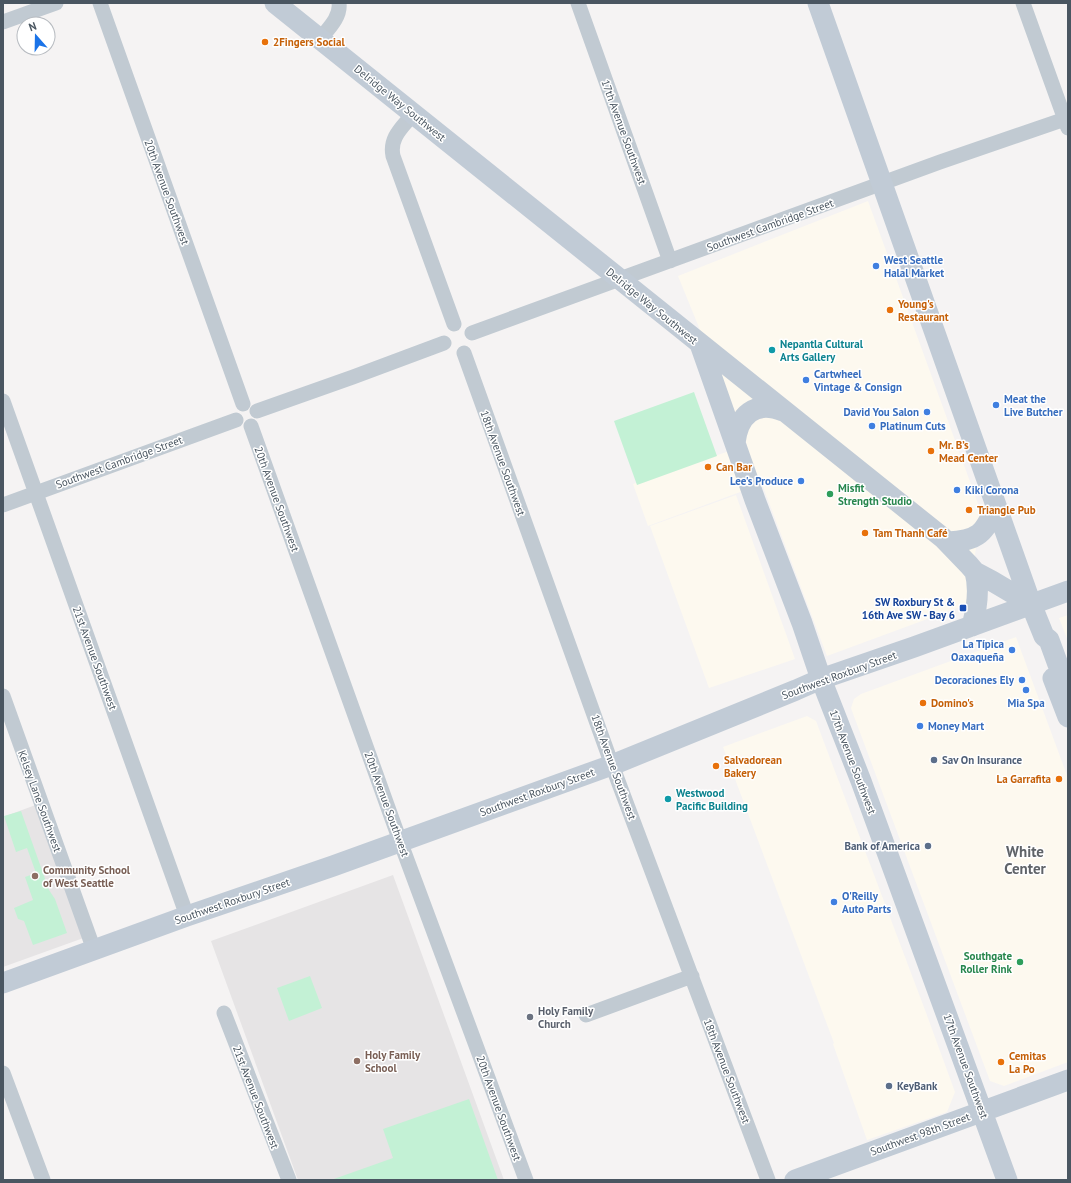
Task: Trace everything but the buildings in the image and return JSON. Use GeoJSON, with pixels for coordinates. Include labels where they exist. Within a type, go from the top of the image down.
{"type":"FeatureCollection","features":[{"type":"Feature","properties":{"kind":"main road","name":"Delridge Way Southwest"},"geometry":{"type":"LineString","coordinates":[[275,3],[948,542],[975,572],[1031,604]]}},
{"type":"Feature","properties":{"kind":"main road"},"geometry":{"type":"LineString","coordinates":[[818,3],[1031,604],[1044,636],[1049,640],[1068,692]]}},
{"type":"Feature","properties":{"kind":"main road","name":"17th Avenue Southwest"},"geometry":{"type":"LineString","coordinates":[[700,344],[755,500],[802,623],[820,680],[861,781],[1007,1180]]}},
{"type":"Feature","properties":{"kind":"main road"},"geometry":{"type":"LineString","coordinates":[[735,443],[736,432],[739,424],[744,417],[751,412],[758,408],[767,407],[783,411]]}},
{"type":"Feature","properties":{"kind":"main road"},"geometry":{"type":"LineString","coordinates":[[948,542],[966,541],[978,536],[988,524],[996,506]]}},
{"type":"Feature","properties":{"kind":"main road"},"geometry":{"type":"LineString","coordinates":[[972,626],[978,590],[975,572]]}},
{"type":"Feature","properties":{"kind":"main road","name":"Southwest Roxbury Street"},"geometry":{"type":"LineString","coordinates":[[3,983],[612,765],[820,680],[1068,591]]}},
{"type":"Feature","properties":{"kind":"main road"},"geometry":{"type":"LineString","coordinates":[[1044,636],[1042,644],[1068,718]]}},
{"type":"Feature","properties":{"kind":"main road","name":"Southwest 98th Street"},"geometry":{"type":"LineString","coordinates":[[795,1180],[1068,1080]]}},
{"type":"Feature","properties":{"kind":"street"},"geometry":{"type":"LineString","coordinates":[[3,22],[56,3]]}},
{"type":"Feature","properties":{"kind":"street","name":"20th Avenue Southwest"},"geometry":{"type":"LineString","coordinates":[[100,3],[243,404]]}},
{"type":"Feature","properties":{"kind":"street"},"geometry":{"type":"LineString","coordinates":[[320,39],[336,19],[339,3]]}},
{"type":"Feature","properties":{"kind":"street","name":"17th Avenue Southwest"},"geometry":{"type":"LineString","coordinates":[[578,3],[670,261]]}},
{"type":"Feature","properties":{"kind":"street"},"geometry":{"type":"LineString","coordinates":[[1023,3],[1067,122]]}},
{"type":"Feature","properties":{"kind":"street"},"geometry":{"type":"LineString","coordinates":[[413,114],[392,142],[393,156],[454,324]]}},
{"type":"Feature","properties":{"kind":"street","name":"Southwest Cambridge Street"},"geometry":{"type":"LineString","coordinates":[[472,333],[882,184],[1067,122]]}},
{"type":"Feature","properties":{"kind":"street"},"geometry":{"type":"LineString","coordinates":[[454,324],[463,325],[468,327],[472,333],[473,339],[470,349],[464,353],[455,354],[446,349],[443,339],[446,330],[450,326],[454,324]]}},
{"type":"Feature","properties":{"kind":"street"},"geometry":{"type":"LineString","coordinates":[[257,412],[444,343]]}},
{"type":"Feature","properties":{"kind":"street","name":"18th Avenue Southwest"},"geometry":{"type":"LineString","coordinates":[[464,353],[612,765],[768,1180]]}},
{"type":"Feature","properties":{"kind":"street","name":"21st Avenue Southwest"},"geometry":{"type":"LineString","coordinates":[[3,401],[187,916]]}},
{"type":"Feature","properties":{"kind":"street"},"geometry":{"type":"LineString","coordinates":[[243,404],[252,405],[255,407],[257,412],[258,418],[251,426],[240,425],[236,420],[236,411],[243,404]]}},
{"type":"Feature","properties":{"kind":"street","name":"Southwest Cambridge Street"},"geometry":{"type":"LineString","coordinates":[[3,505],[236,420]]}},
{"type":"Feature","properties":{"kind":"street","name":"20th Avenue Southwest"},"geometry":{"type":"LineString","coordinates":[[251,426],[400,842],[526,1180]]}},
{"type":"Feature","properties":{"kind":"street","name":"Kelsey Lane Southwest"},"geometry":{"type":"LineString","coordinates":[[3,696],[94,950]]}},
{"type":"Feature","properties":{"kind":"street"},"geometry":{"type":"LineString","coordinates":[[586,1015],[692,976]]}},
{"type":"Feature","properties":{"kind":"street","name":"21st Avenue Southwest"},"geometry":{"type":"LineString","coordinates":[[224,1013],[289,1180]]}},
{"type":"Feature","properties":{"kind":"street"},"geometry":{"type":"LineString","coordinates":[[3,1073],[43,1180]]}},
{"type":"Feature","properties":{"kind":"shaded area"},"geometry":{"type":"Polygon","coordinates":[[[868,201],[981,512],[968,604],[827,656],[762,484],[648,526],[633,484],[747,445],[678,276],[868,201]]]}},
{"type":"Feature","properties":{"kind":"shaded area"},"geometry":{"type":"Polygon","coordinates":[[[736,495],[795,659],[709,688],[650,526],[736,495]]]}},
{"type":"Feature","properties":{"kind":"shaded area"},"geometry":{"type":"Polygon","coordinates":[[[1068,615],[1068,641],[1059,618],[1068,615]]]}},
{"type":"Feature","properties":{"kind":"shaded area"},"geometry":{"type":"Polygon","coordinates":[[[1016,637],[1068,778],[1068,1062],[1004,1086],[990,1081],[851,708],[854,699],[861,694],[1016,637]]]}},
{"type":"Feature","properties":{"kind":"shaded area"},"geometry":{"type":"Polygon","coordinates":[[[807,716],[816,721],[955,1092],[947,1112],[867,1140],[833,1044],[834,1043],[723,747],[807,716]]]}},
{"type":"Feature","properties":{"kind":"shaded area","name":"Community School of West Seattle"},"geometry":{"type":"Polygon","coordinates":[[[41,803],[89,936],[3,967],[3,817],[41,803]]]}},
{"type":"Feature","properties":{"kind":"shaded area","name":"Holy Family School"},"geometry":{"type":"Polygon","coordinates":[[[393,875],[504,1180],[298,1180],[211,941],[393,875]]]}},
{"type":"Feature","properties":{"kind":"green space"},"geometry":{"type":"Polygon","coordinates":[[[694,392],[717,456],[637,485],[614,421],[694,392]]]}},
{"type":"Feature","properties":{"kind":"green space"},"geometry":{"type":"Polygon","coordinates":[[[21,811],[49,890],[55,899],[67,933],[33,945],[24,921],[18,919],[14,908],[33,900],[25,877],[36,873],[27,848],[16,852],[4,816],[21,811]]]}},
{"type":"Feature","properties":{"kind":"green space"},"geometry":{"type":"Polygon","coordinates":[[[310,976],[322,1008],[289,1021],[277,988],[310,976]]]}},
{"type":"Feature","properties":{"kind":"green space"},"geometry":{"type":"Polygon","coordinates":[[[469,1099],[498,1180],[331,1180],[393,1158],[383,1129],[469,1099]]]}},
{"type":"Feature","properties":{"kind":"place","name":"2Fingers Social"},"geometry":{"type":"Point","coordinates":[265,42]}},
{"type":"Feature","properties":{"kind":"place","name":"West Seattle Halal Market"},"geometry":{"type":"Point","coordinates":[876,266]}},
{"type":"Feature","properties":{"kind":"place","name":"Young's Restaurant"},"geometry":{"type":"Point","coordinates":[890,310]}},
{"type":"Feature","properties":{"kind":"place","name":"Nepantla Cultural Arts Gallery"},"geometry":{"type":"Point","coordinates":[772,350]}},
{"type":"Feature","properties":{"kind":"place","name":"Cartwheel Vintage & Consign"},"geometry":{"type":"Point","coordinates":[806,380]}},
{"type":"Feature","properties":{"kind":"place","name":"Meat the Live Butcher"},"geometry":{"type":"Point","coordinates":[996,405]}},
{"type":"Feature","properties":{"kind":"place","name":"David You Salon"},"geometry":{"type":"Point","coordinates":[927,412]}},
{"type":"Feature","properties":{"kind":"place","name":"Platinum Cuts"},"geometry":{"type":"Point","coordinates":[872,426]}},
{"type":"Feature","properties":{"kind":"place","name":"Mr. B’s Mead Center"},"geometry":{"type":"Point","coordinates":[931,451]}},
{"type":"Feature","properties":{"kind":"place","name":"Can Bar"},"geometry":{"type":"Point","coordinates":[708,467]}},
{"type":"Feature","properties":{"kind":"place","name":"Lee's Produce"},"geometry":{"type":"Point","coordinates":[801,481]}},
{"type":"Feature","properties":{"kind":"place","name":"Kiki Corona"},"geometry":{"type":"Point","coordinates":[957,490]}},
{"type":"Feature","properties":{"kind":"place","name":"Misfit Strength Studio"},"geometry":{"type":"Point","coordinates":[830,494]}},
{"type":"Feature","properties":{"kind":"place","name":"Triangle Pub"},"geometry":{"type":"Point","coordinates":[969,510]}},
{"type":"Feature","properties":{"kind":"place","name":"Tam Thanh Café"},"geometry":{"type":"Point","coordinates":[865,533]}},
{"type":"Feature","properties":{"kind":"place","name":"SW Roxbury St & 16th Ave SW - Bay 6"},"geometry":{"type":"Point","coordinates":[963,608]}},
{"type":"Feature","properties":{"kind":"place","name":"La Típica Oaxaqueña"},"geometry":{"type":"Point","coordinates":[1012,650]}},
{"type":"Feature","properties":{"kind":"place","name":"Decoraciones Ely"},"geometry":{"type":"Point","coordinates":[1022,680]}},
{"type":"Feature","properties":{"kind":"place","name":"Mia Spa"},"geometry":{"type":"Point","coordinates":[1026,690]}},
{"type":"Feature","properties":{"kind":"place","name":"Domino's"},"geometry":{"type":"Point","coordinates":[923,703]}},
{"type":"Feature","properties":{"kind":"place","name":"Money Mart"},"geometry":{"type":"Point","coordinates":[920,726]}},
{"type":"Feature","properties":{"kind":"place","name":"Sav On Insurance"},"geometry":{"type":"Point","coordinates":[934,760]}},
{"type":"Feature","properties":{"kind":"place","name":"Salvadorean Bakery"},"geometry":{"type":"Point","coordinates":[716,766]}},
{"type":"Feature","properties":{"kind":"place","name":"La Garrafita"},"geometry":{"type":"Point","coordinates":[1059,779]}},
{"type":"Feature","properties":{"kind":"place","name":"Westwood Pacific Building"},"geometry":{"type":"Point","coordinates":[668,799]}},
{"type":"Feature","properties":{"kind":"place","name":"Bank of America"},"geometry":{"type":"Point","coordinates":[928,846]}},
{"type":"Feature","properties":{"kind":"place","name":"Community School of West Seattle"},"geometry":{"type":"Point","coordinates":[35,876]}},
{"type":"Feature","properties":{"kind":"place","name":"O'Reilly Auto Parts"},"geometry":{"type":"Point","coordinates":[834,902]}},
{"type":"Feature","properties":{"kind":"place","name":"Southgate Roller Rink"},"geometry":{"type":"Point","coordinates":[1020,962]}},
{"type":"Feature","properties":{"kind":"place","name":"Holy Family Church"},"geometry":{"type":"Point","coordinates":[530,1017]}},
{"type":"Feature","properties":{"kind":"place","name":"Holy Family School"},"geometry":{"type":"Point","coordinates":[357,1061]}},
{"type":"Feature","properties":{"kind":"place","name":"Cemitas La Po"},"geometry":{"type":"Point","coordinates":[1001,1062]}},
{"type":"Feature","properties":{"kind":"place","name":"KeyBank"},"geometry":{"type":"Point","coordinates":[889,1086]}},
{"type":"Feature","properties":{"kind":"district","name":"White Center"},"geometry":{"type":"Point","coordinates":[1025,860]}}]}
